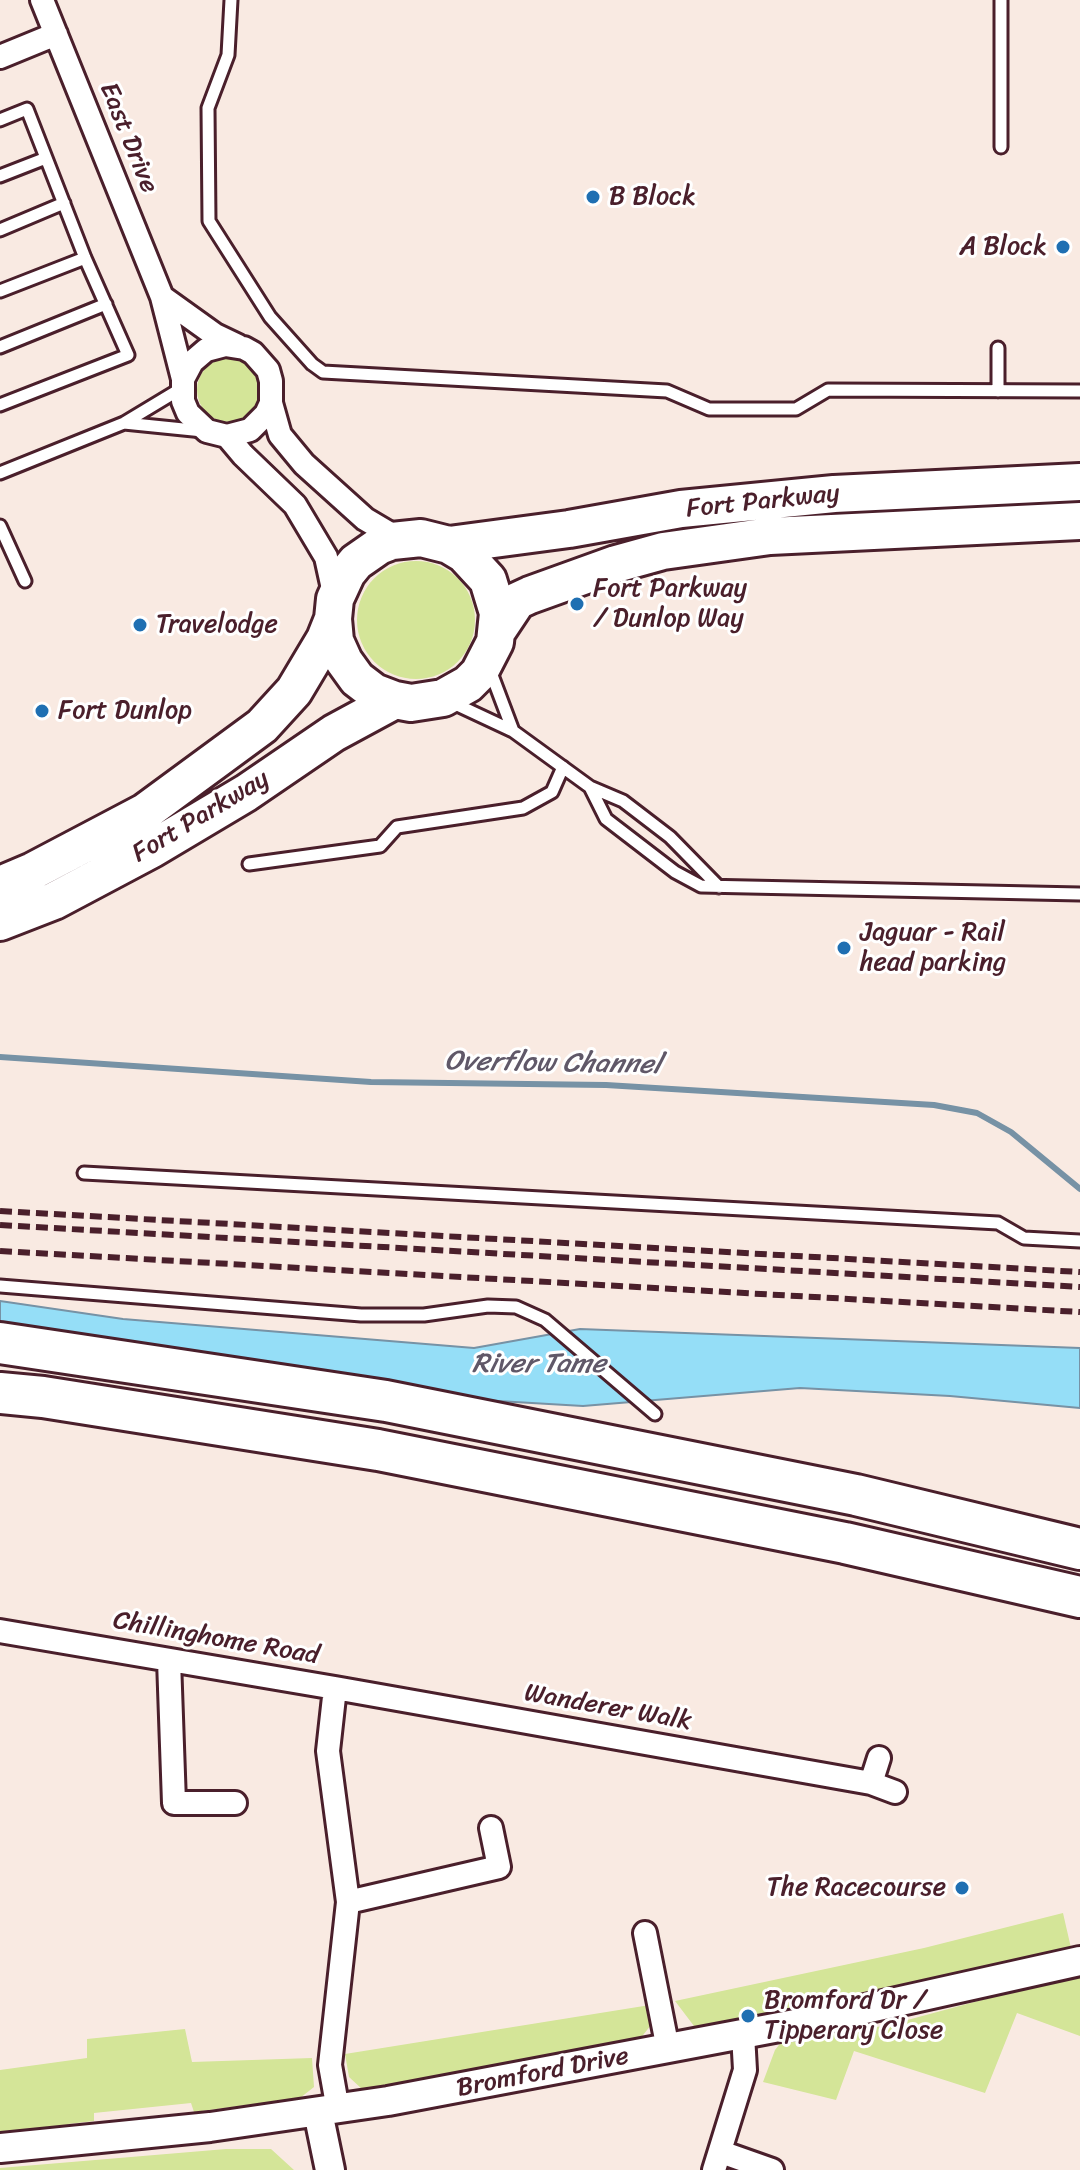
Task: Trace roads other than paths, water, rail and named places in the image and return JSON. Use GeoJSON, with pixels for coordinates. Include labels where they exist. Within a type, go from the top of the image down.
{"type":"FeatureCollection","features":[{"type":"Feature","properties":{"kind":"highway"},"geometry":{"type":"LineString","coordinates":[[0,1343],[386,1401],[856,1495],[1080,1549]]}},
{"type":"Feature","properties":{"kind":"highway"},"geometry":{"type":"LineString","coordinates":[[0,1393],[43,1397],[378,1450],[845,1543],[1080,1597]]}},
{"type":"Feature","properties":{"kind":"main road","name":"Fort Parkway"},"geometry":{"type":"LineString","coordinates":[[0,885],[145,812],[262,726],[294,691],[325,639],[340,585],[356,562],[379,546],[407,538],[449,545],[569,529],[681,509],[834,494],[1080,482]]}},
{"type":"Feature","properties":{"kind":"main road","name":"Fort Parkway"},"geometry":{"type":"LineString","coordinates":[[334,609],[335,641],[357,679],[374,692],[395,700],[419,702],[443,698],[468,684],[517,601],[616,564],[663,551],[770,536],[1080,521]]}},
{"type":"Feature","properties":{"kind":"main road"},"geometry":{"type":"LineString","coordinates":[[449,545],[464,554],[488,580],[498,613],[492,646]]}},
{"type":"Feature","properties":{"kind":"main road","name":"Fort Parkway"},"geometry":{"type":"LineString","coordinates":[[0,922],[54,901],[152,849],[246,793],[334,733],[395,700]]}},
{"type":"Feature","properties":{"kind":"street","name":"East Drive"},"geometry":{"type":"LineString","coordinates":[[42,0],[162,297],[182,383]]}},
{"type":"Feature","properties":{"kind":"street"},"geometry":{"type":"LineString","coordinates":[[0,57],[56,34]]}},
{"type":"Feature","properties":{"kind":"street"},"geometry":{"type":"LineString","coordinates":[[162,297],[215,335],[253,353],[268,370],[273,392],[271,403],[259,423],[239,434],[217,434]]}},
{"type":"Feature","properties":{"kind":"street"},"geometry":{"type":"LineString","coordinates":[[244,348],[225,345],[206,350],[192,362],[182,383],[188,413],[243,455],[295,505],[326,557],[334,609]]}},
{"type":"Feature","properties":{"kind":"street"},"geometry":{"type":"LineString","coordinates":[[271,403],[280,435],[304,464],[365,519],[392,535],[407,538]]}},
{"type":"Feature","properties":{"kind":"street","name":"Chillinghome Road"},"geometry":{"type":"LineString","coordinates":[[0,1631],[335,1688],[328,1751],[348,1902],[328,2111]]}},
{"type":"Feature","properties":{"kind":"street"},"geometry":{"type":"LineString","coordinates":[[169,1660],[174,1803],[235,1803]]}},
{"type":"Feature","properties":{"kind":"street","name":"Wanderer Walk"},"geometry":{"type":"LineString","coordinates":[[335,1688],[871,1783],[895,1792]]}},
{"type":"Feature","properties":{"kind":"street"},"geometry":{"type":"LineString","coordinates":[[871,1783],[879,1758]]}},
{"type":"Feature","properties":{"kind":"street"},"geometry":{"type":"LineString","coordinates":[[348,1902],[499,1867],[491,1828]]}},
{"type":"Feature","properties":{"kind":"street"},"geometry":{"type":"LineString","coordinates":[[645,1933],[668,2049]]}},
{"type":"Feature","properties":{"kind":"street","name":"Bromford Drive"},"geometry":{"type":"LineString","coordinates":[[0,2148],[210,2127],[328,2111],[668,2049],[1080,1961]]}},
{"type":"Feature","properties":{"kind":"street"},"geometry":{"type":"LineString","coordinates":[[743,2034],[745,2070],[717,2161],[772,2170]]}},
{"type":"Feature","properties":{"kind":"street"},"geometry":{"type":"LineString","coordinates":[[328,2111],[330,2170]]}},
{"type":"Feature","properties":{"kind":"lane"},"geometry":{"type":"LineString","coordinates":[[231,0],[228,55],[208,108],[209,221],[270,317],[323,372],[667,391],[709,409],[796,409],[828,390],[1080,391]]}},
{"type":"Feature","properties":{"kind":"lane"},"geometry":{"type":"LineString","coordinates":[[1001,0],[1001,147]]}},
{"type":"Feature","properties":{"kind":"lane"},"geometry":{"type":"LineString","coordinates":[[0,120],[27,109],[85,258],[128,355],[0,405]]}},
{"type":"Feature","properties":{"kind":"lane"},"geometry":{"type":"LineString","coordinates":[[0,176],[46,158]]}},
{"type":"Feature","properties":{"kind":"lane"},"geometry":{"type":"LineString","coordinates":[[0,230],[64,203]]}},
{"type":"Feature","properties":{"kind":"lane"},"geometry":{"type":"LineString","coordinates":[[0,291],[85,258]]}},
{"type":"Feature","properties":{"kind":"lane"},"geometry":{"type":"LineString","coordinates":[[0,347],[106,304]]}},
{"type":"Feature","properties":{"kind":"lane"},"geometry":{"type":"LineString","coordinates":[[998,348],[998,391]]}},
{"type":"Feature","properties":{"kind":"lane"},"geometry":{"type":"LineString","coordinates":[[0,473],[124,423],[182,383]]}},
{"type":"Feature","properties":{"kind":"lane"},"geometry":{"type":"LineString","coordinates":[[124,423],[217,434]]}},
{"type":"Feature","properties":{"kind":"lane"},"geometry":{"type":"LineString","coordinates":[[0,526],[25,581]]}},
{"type":"Feature","properties":{"kind":"lane"},"geometry":{"type":"LineString","coordinates":[[492,646],[513,731]]}},
{"type":"Feature","properties":{"kind":"lane"},"geometry":{"type":"LineString","coordinates":[[443,698],[513,731],[590,787],[623,801],[658,828],[719,887]]}},
{"type":"Feature","properties":{"kind":"lane"},"geometry":{"type":"LineString","coordinates":[[249,864],[380,846],[397,827],[523,808],[552,792],[563,767]]}},
{"type":"Feature","properties":{"kind":"lane"},"geometry":{"type":"LineString","coordinates":[[590,787],[606,819],[675,872],[701,886],[1080,894]]}},
{"type":"Feature","properties":{"kind":"lane"},"geometry":{"type":"LineString","coordinates":[[84,1173],[998,1223],[1024,1238],[1080,1241]]}},
{"type":"Feature","properties":{"kind":"lane"},"geometry":{"type":"LineString","coordinates":[[0,1286],[361,1315],[424,1315],[488,1306],[516,1307],[545,1320],[655,1414]]}},
{"type":"Feature","properties":{"kind":"water","name":"River Tame"},"geometry":{"type":"Polygon","coordinates":[[[0,1301],[123,1319],[474,1348],[580,1329],[1080,1348],[1080,1408],[950,1396],[800,1388],[583,1406],[293,1389],[0,1352],[0,1301]]]}},
{"type":"Feature","properties":{"kind":"waterway","name":"Overflow Channel"},"geometry":{"type":"LineString","coordinates":[[0,1057],[371,1082],[606,1085],[934,1105],[977,1113],[1011,1132],[1080,1189]]}},
{"type":"Feature","properties":{"kind":"railway"},"geometry":{"type":"LineString","coordinates":[[0,1211],[1080,1272]]}},
{"type":"Feature","properties":{"kind":"railway"},"geometry":{"type":"LineString","coordinates":[[0,1225],[1080,1287]]}},
{"type":"Feature","properties":{"kind":"railway"},"geometry":{"type":"LineString","coordinates":[[0,1251],[1080,1312]]}},
{"type":"Feature","properties":{"kind":"place","name":"B Block"},"geometry":{"type":"Point","coordinates":[593,197]}},
{"type":"Feature","properties":{"kind":"place","name":"A Block"},"geometry":{"type":"Point","coordinates":[1063,247]}},
{"type":"Feature","properties":{"kind":"place","name":"Fort Parkway / Dunlop Way"},"geometry":{"type":"Point","coordinates":[577,604]}},
{"type":"Feature","properties":{"kind":"place","name":"Travelodge"},"geometry":{"type":"Point","coordinates":[140,625]}},
{"type":"Feature","properties":{"kind":"place","name":"Fort Dunlop"},"geometry":{"type":"Point","coordinates":[42,711]}},
{"type":"Feature","properties":{"kind":"place","name":"Jaguar - Rail head parking"},"geometry":{"type":"Point","coordinates":[844,948]}},
{"type":"Feature","properties":{"kind":"place","name":"The Racecourse"},"geometry":{"type":"Point","coordinates":[962,1888]}},
{"type":"Feature","properties":{"kind":"place","name":"Bromford Dr / Tipperary Close"},"geometry":{"type":"Point","coordinates":[748,2016]}}]}
